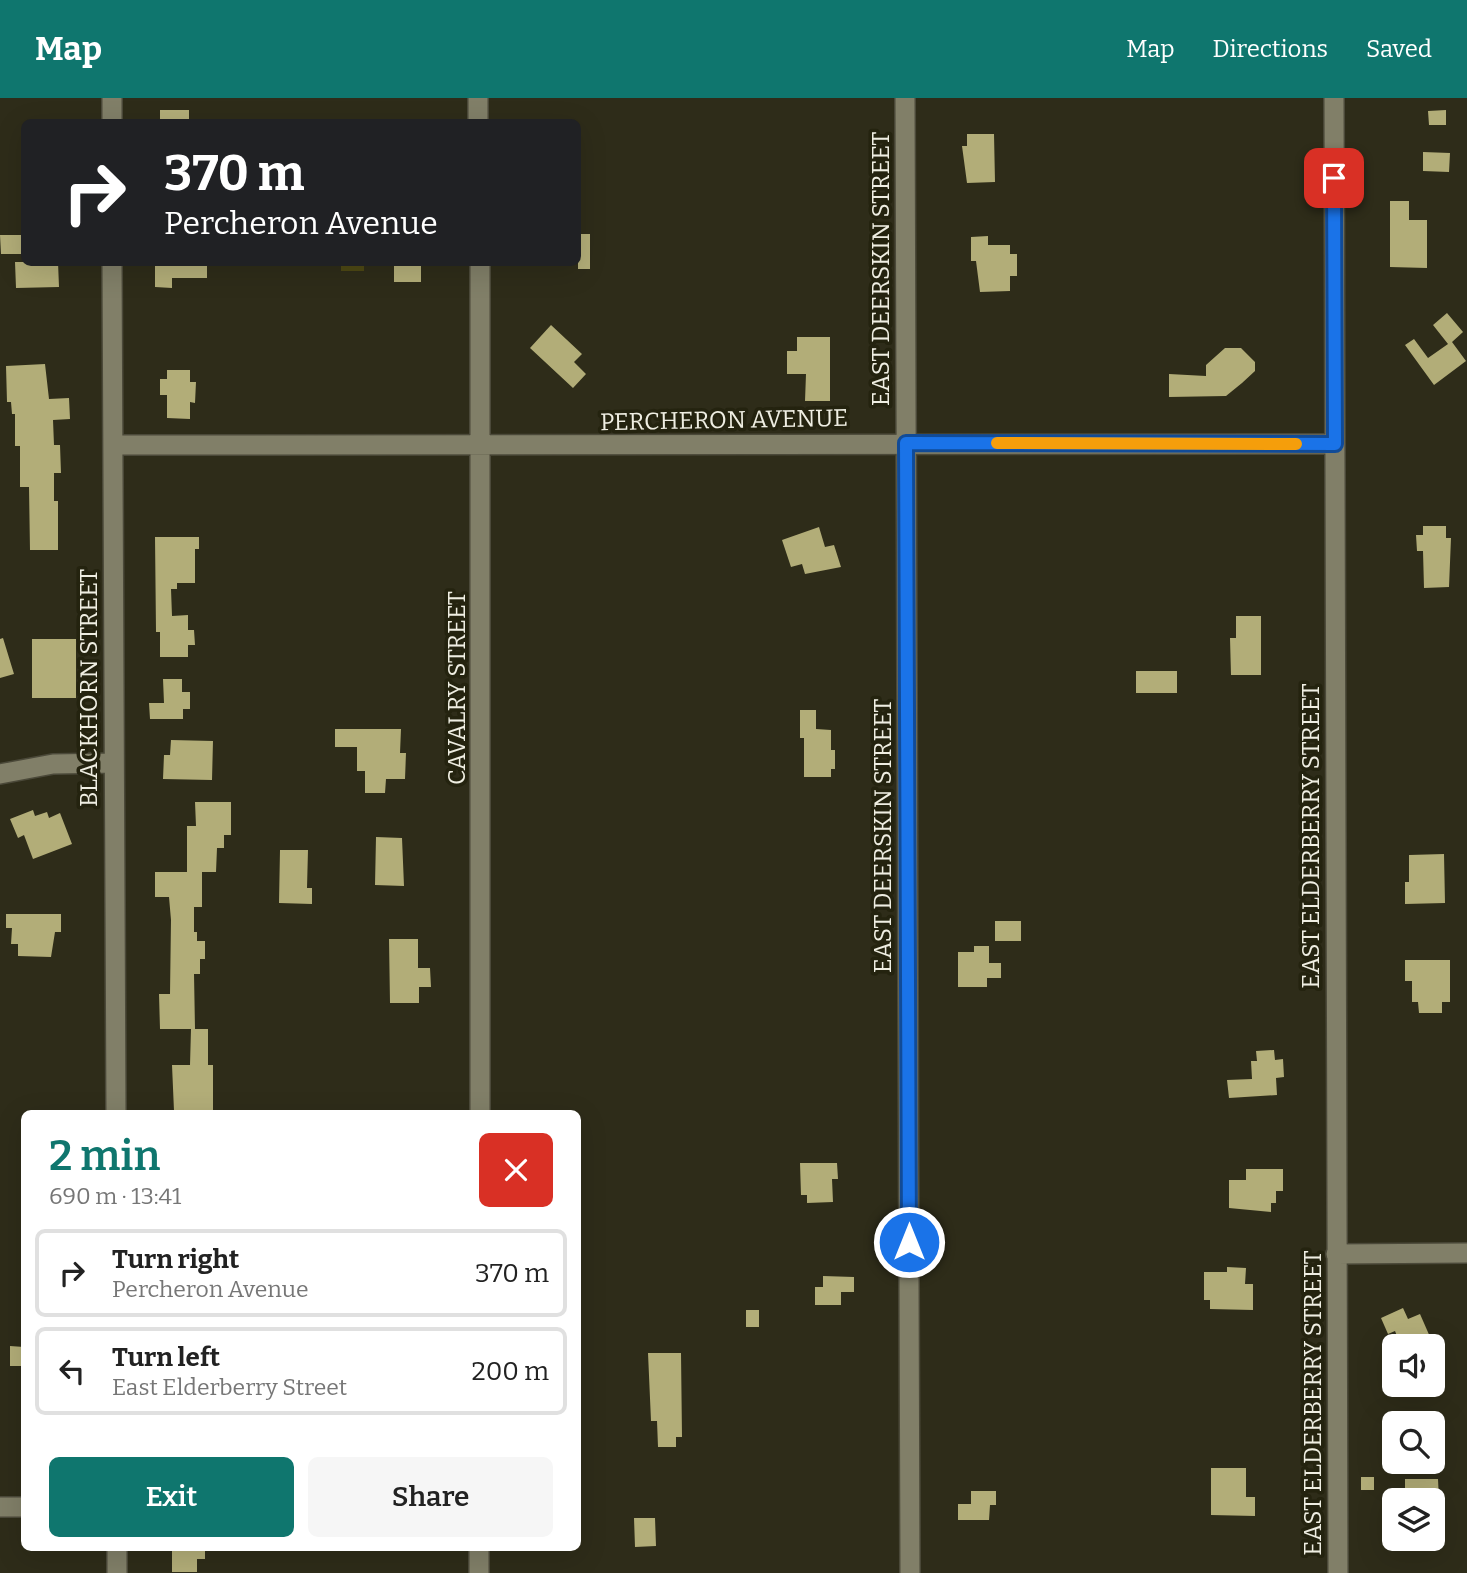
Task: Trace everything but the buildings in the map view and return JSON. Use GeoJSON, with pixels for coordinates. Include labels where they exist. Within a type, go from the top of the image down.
{"type":"FeatureCollection","features":[{"type":"Feature","properties":{"kind":"street"},"geometry":{"type":"LineString","coordinates":[[112,98],[112,119]]}},
{"type":"Feature","properties":{"kind":"street"},"geometry":{"type":"LineString","coordinates":[[478,98],[478,119]]}},
{"type":"Feature","properties":{"kind":"street","name":"EAST DEERSKIN STREET"},"geometry":{"type":"LineString","coordinates":[[905,98],[910,1573]]}},
{"type":"Feature","properties":{"kind":"street","name":"EAST ELDERBERRY STREET"},"geometry":{"type":"LineString","coordinates":[[1334,98],[1338,1573]]}},
{"type":"Feature","properties":{"kind":"street","name":"BLACKHORN STREET"},"geometry":{"type":"LineString","coordinates":[[112,266],[116,1110]]}},
{"type":"Feature","properties":{"kind":"street","name":"CAVALRY STREET"},"geometry":{"type":"LineString","coordinates":[[480,266],[480,1110]]}},
{"type":"Feature","properties":{"kind":"street","name":"PERCHERON AVENUE"},"geometry":{"type":"LineString","coordinates":[[113,445],[1335,444]]}},
{"type":"Feature","properties":{"kind":"street"},"geometry":{"type":"LineString","coordinates":[[0,774],[53,764],[113,763]]}},
{"type":"Feature","properties":{"kind":"street"},"geometry":{"type":"LineString","coordinates":[[1336,1254],[1467,1253]]}},
{"type":"Feature","properties":{"kind":"street"},"geometry":{"type":"LineString","coordinates":[[0,1507],[21,1507]]}},
{"type":"Feature","properties":{"kind":"street"},"geometry":{"type":"LineString","coordinates":[[117,1551],[117,1573]]}},
{"type":"Feature","properties":{"kind":"street"},"geometry":{"type":"LineString","coordinates":[[479,1551],[479,1573]]}},
{"type":"Feature","properties":{"kind":"shaded area"},"geometry":{"type":"Polygon","coordinates":[[[341,266],[364,266],[364,271],[341,271],[341,266]]]}},
{"type":"Feature","properties":{"kind":"slow traffic"},"geometry":{"type":"LineString","coordinates":[[997,443],[1296,444]]}},
{"type":"Feature","properties":{"kind":"route"},"geometry":{"type":"LineString","coordinates":[[909,1242],[906,443],[1335,444],[1334,178]]}}]}
